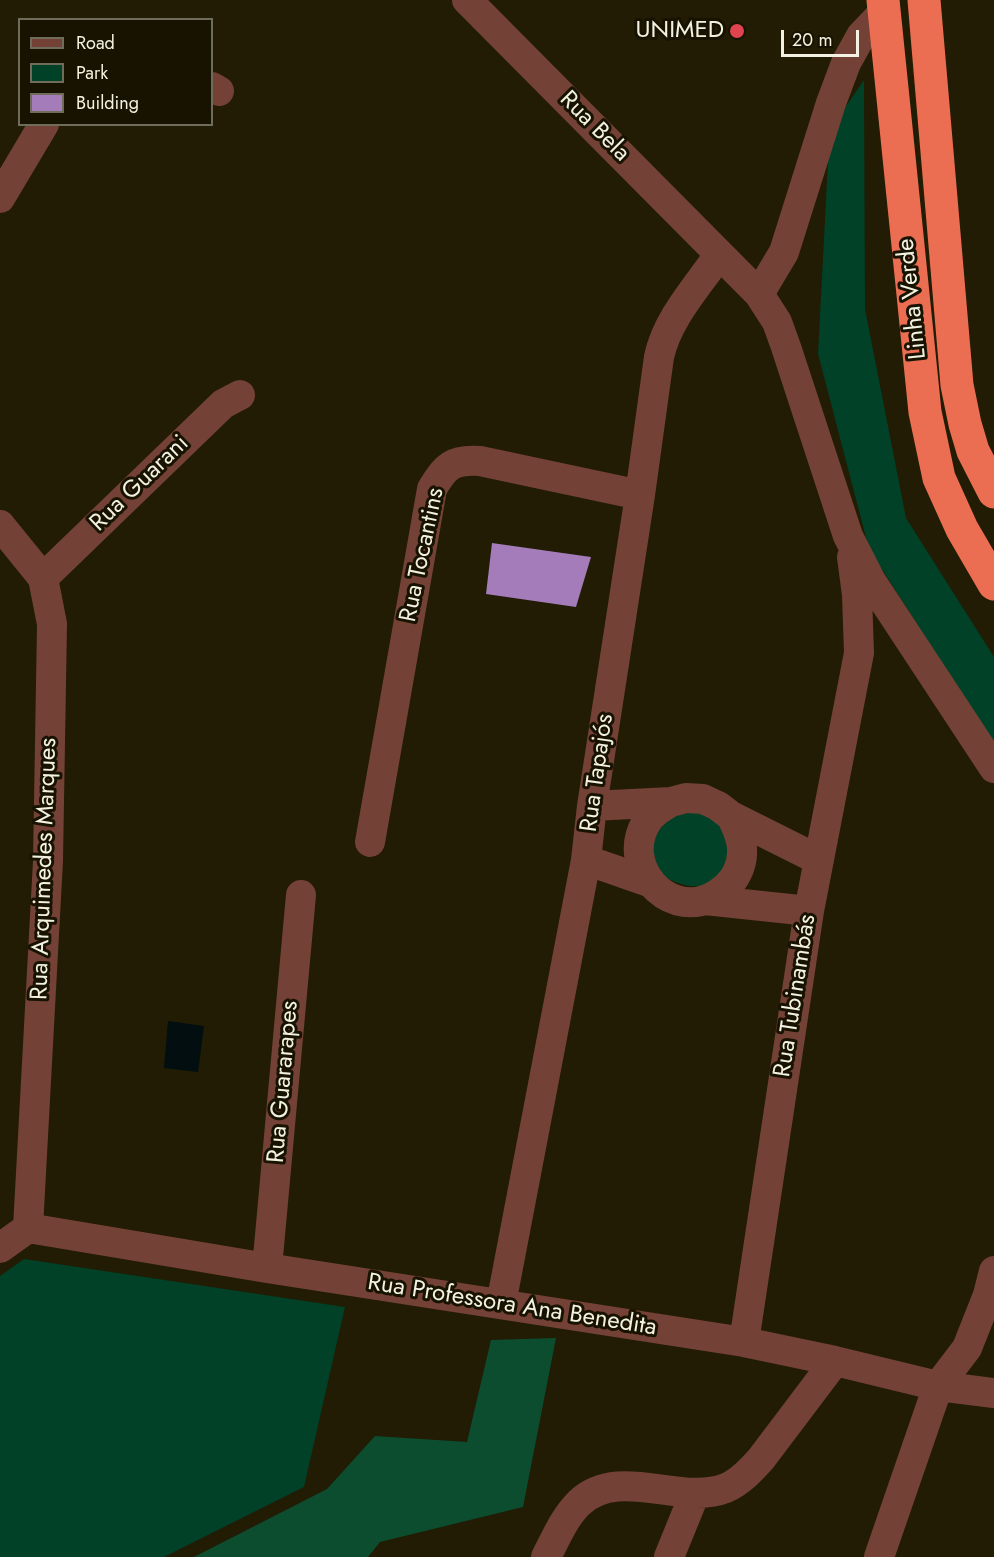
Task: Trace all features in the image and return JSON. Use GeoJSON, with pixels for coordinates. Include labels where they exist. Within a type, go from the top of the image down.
{"type":"FeatureCollection","features":[{"type":"Feature","properties":{"kind":"highway","name":"Linha Verde"},"geometry":{"type":"LineString","coordinates":[[924,0],[957,386],[973,451],[994,492]]}},
{"type":"Feature","properties":{"kind":"highway","name":"Linha Verde"},"geometry":{"type":"LineString","coordinates":[[883,6],[925,412],[939,478],[962,529],[994,584]]}},
{"type":"Feature","properties":{"kind":"street","name":"Rua Bela"},"geometry":{"type":"LineString","coordinates":[[467,0],[759,294],[777,322],[786,346],[848,536]]}},
{"type":"Feature","properties":{"kind":"street"},"geometry":{"type":"LineString","coordinates":[[759,294],[784,252],[846,63],[861,36],[883,6]]}},
{"type":"Feature","properties":{"kind":"street"},"geometry":{"type":"LineString","coordinates":[[0,198],[43,126]]}},
{"type":"Feature","properties":{"kind":"street","name":"Rua Tapajós"},"geometry":{"type":"LineString","coordinates":[[501,1304],[586,860],[592,806],[663,339],[676,315],[719,255]]}},
{"type":"Feature","properties":{"kind":"street","name":"Rua Guarani"},"geometry":{"type":"LineString","coordinates":[[43,578],[223,404],[240,395]]}},
{"type":"Feature","properties":{"kind":"street","name":"Rua Tocantins"},"geometry":{"type":"LineString","coordinates":[[370,842],[432,489],[443,470],[462,459],[480,461],[640,495]]}},
{"type":"Feature","properties":{"kind":"street","name":"Rua Arquimedes Marques"},"geometry":{"type":"LineString","coordinates":[[0,525],[43,578],[52,624],[48,861],[28,1228]]}},
{"type":"Feature","properties":{"kind":"street"},"geometry":{"type":"LineString","coordinates":[[848,536],[871,581],[994,768]]}},
{"type":"Feature","properties":{"kind":"street"},"geometry":{"type":"LineString","coordinates":[[848,536],[857,595],[859,653]]}},
{"type":"Feature","properties":{"kind":"street"},"geometry":{"type":"LineString","coordinates":[[859,653],[870,634],[883,625],[906,634]]}},
{"type":"Feature","properties":{"kind":"street","name":"Rua Tubinambás"},"geometry":{"type":"LineString","coordinates":[[744,1342],[809,910],[859,653]]}},
{"type":"Feature","properties":{"kind":"street"},"geometry":{"type":"LineString","coordinates":[[592,806],[670,802],[686,798],[703,799],[718,806],[731,816],[819,860]]}},
{"type":"Feature","properties":{"kind":"street"},"geometry":{"type":"LineString","coordinates":[[670,802],[657,810],[646,822],[640,837],[638,852],[649,882],[659,891],[683,902],[705,900],[809,910]]}},
{"type":"Feature","properties":{"kind":"street"},"geometry":{"type":"LineString","coordinates":[[705,900],[727,887],[733,881],[741,865],[742,848],[739,831],[731,816]]}},
{"type":"Feature","properties":{"kind":"street"},"geometry":{"type":"LineString","coordinates":[[586,860],[649,882]]}},
{"type":"Feature","properties":{"kind":"street","name":"Rua Guararapes"},"geometry":{"type":"LineString","coordinates":[[267,1268],[301,895]]}},
{"type":"Feature","properties":{"kind":"street"},"geometry":{"type":"LineString","coordinates":[[0,1248],[28,1228]]}},
{"type":"Feature","properties":{"kind":"street","name":"Rua Professora Ana Benedita"},"geometry":{"type":"LineString","coordinates":[[28,1228],[267,1268],[744,1342],[938,1386],[994,1393]]}},
{"type":"Feature","properties":{"kind":"street"},"geometry":{"type":"LineString","coordinates":[[879,1557],[938,1386],[967,1348],[988,1295],[994,1271]]}},
{"type":"Feature","properties":{"kind":"street"},"geometry":{"type":"LineString","coordinates":[[546,1557],[568,1515],[591,1494],[605,1489],[623,1487],[695,1492],[717,1490],[728,1487],[749,1473],[835,1361]]}},
{"type":"Feature","properties":{"kind":"street"},"geometry":{"type":"LineString","coordinates":[[669,1557],[695,1492]]}},
{"type":"Feature","properties":{"kind":"green space"},"geometry":{"type":"Polygon","coordinates":[[[864,80],[865,309],[906,518],[994,657],[994,744],[869,549],[818,354],[829,142],[844,109],[864,80]]]}},
{"type":"Feature","properties":{"kind":"green space"},"geometry":{"type":"Polygon","coordinates":[[[701,813],[723,825],[731,855],[719,876],[704,885],[680,884],[658,873],[652,848],[657,832],[673,815],[701,813]]]}},
{"type":"Feature","properties":{"kind":"green space"},"geometry":{"type":"Polygon","coordinates":[[[24,1259],[345,1307],[304,1487],[164,1557],[0,1557],[0,1276],[24,1259]]]}},
{"type":"Feature","properties":{"kind":"green space"},"geometry":{"type":"Polygon","coordinates":[[[556,1338],[523,1507],[380,1542],[368,1557],[194,1557],[327,1489],[375,1436],[467,1442],[491,1340],[556,1338]]]}},
{"type":"Feature","properties":{"kind":"shaded area"},"geometry":{"type":"Polygon","coordinates":[[[168,1021],[204,1026],[198,1072],[164,1068],[168,1021]]]}},
{"type":"Feature","properties":{"kind":"building"},"geometry":{"type":"Polygon","coordinates":[[[492,543],[591,557],[576,607],[486,594],[492,543]]]}},
{"type":"Feature","properties":{"kind":"place","name":"UNIMED"},"geometry":{"type":"Point","coordinates":[737,31]}}]}
